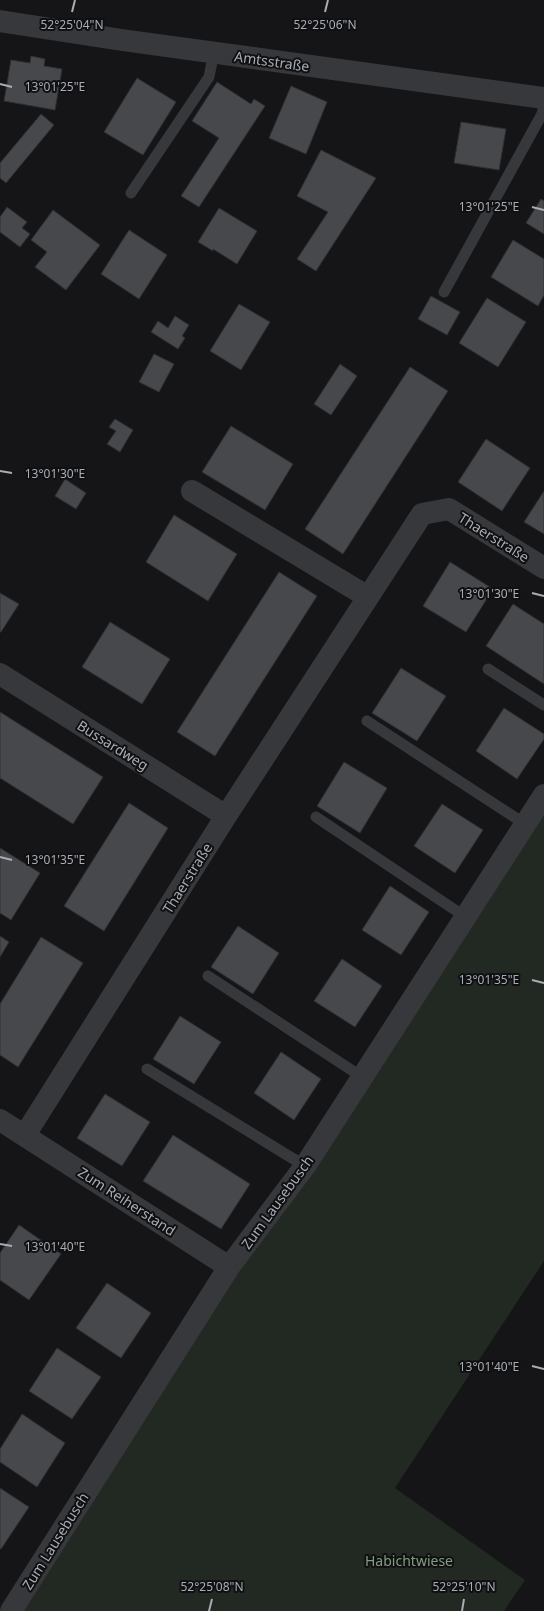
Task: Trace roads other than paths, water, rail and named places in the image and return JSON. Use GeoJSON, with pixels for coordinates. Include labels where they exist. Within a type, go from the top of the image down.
{"type":"FeatureCollection","features":[{"type":"Feature","properties":{"kind":"street","name":"Amtsstraße"},"geometry":{"type":"LineString","coordinates":[[0,21],[544,98]]}},
{"type":"Feature","properties":{"kind":"street"},"geometry":{"type":"LineString","coordinates":[[192,491],[368,597]]}},
{"type":"Feature","properties":{"kind":"street","name":"Thaerstraße"},"geometry":{"type":"LineString","coordinates":[[25,1135],[226,816],[422,514],[449,510],[544,568]]}},
{"type":"Feature","properties":{"kind":"street","name":"Bussardweg"},"geometry":{"type":"LineString","coordinates":[[0,674],[226,816]]}},
{"type":"Feature","properties":{"kind":"street","name":"Zum Lausebusch"},"geometry":{"type":"LineString","coordinates":[[11,1611],[229,1266],[305,1166],[464,916],[544,795]]}},
{"type":"Feature","properties":{"kind":"street"},"geometry":{"type":"LineString","coordinates":[[0,1120],[25,1135]]}},
{"type":"Feature","properties":{"kind":"street","name":"Zum Reiherstand"},"geometry":{"type":"LineString","coordinates":[[25,1135],[229,1266]]}},
{"type":"Feature","properties":{"kind":"lane"},"geometry":{"type":"LineString","coordinates":[[131,193],[209,77],[214,52]]}},
{"type":"Feature","properties":{"kind":"lane"},"geometry":{"type":"LineString","coordinates":[[444,292],[542,114],[544,105]]}},
{"type":"Feature","properties":{"kind":"lane"},"geometry":{"type":"LineString","coordinates":[[488,669],[544,705]]}},
{"type":"Feature","properties":{"kind":"lane"},"geometry":{"type":"LineString","coordinates":[[367,721],[525,824]]}},
{"type":"Feature","properties":{"kind":"lane"},"geometry":{"type":"LineString","coordinates":[[316,817],[464,916]]}},
{"type":"Feature","properties":{"kind":"lane"},"geometry":{"type":"LineString","coordinates":[[208,976],[362,1077]]}},
{"type":"Feature","properties":{"kind":"lane"},"geometry":{"type":"LineString","coordinates":[[147,1069],[305,1166]]}},
{"type":"Feature","properties":{"kind":"park label","name":"Habichtwiese"},"geometry":{"type":"Point","coordinates":[409,1560]}}]}
